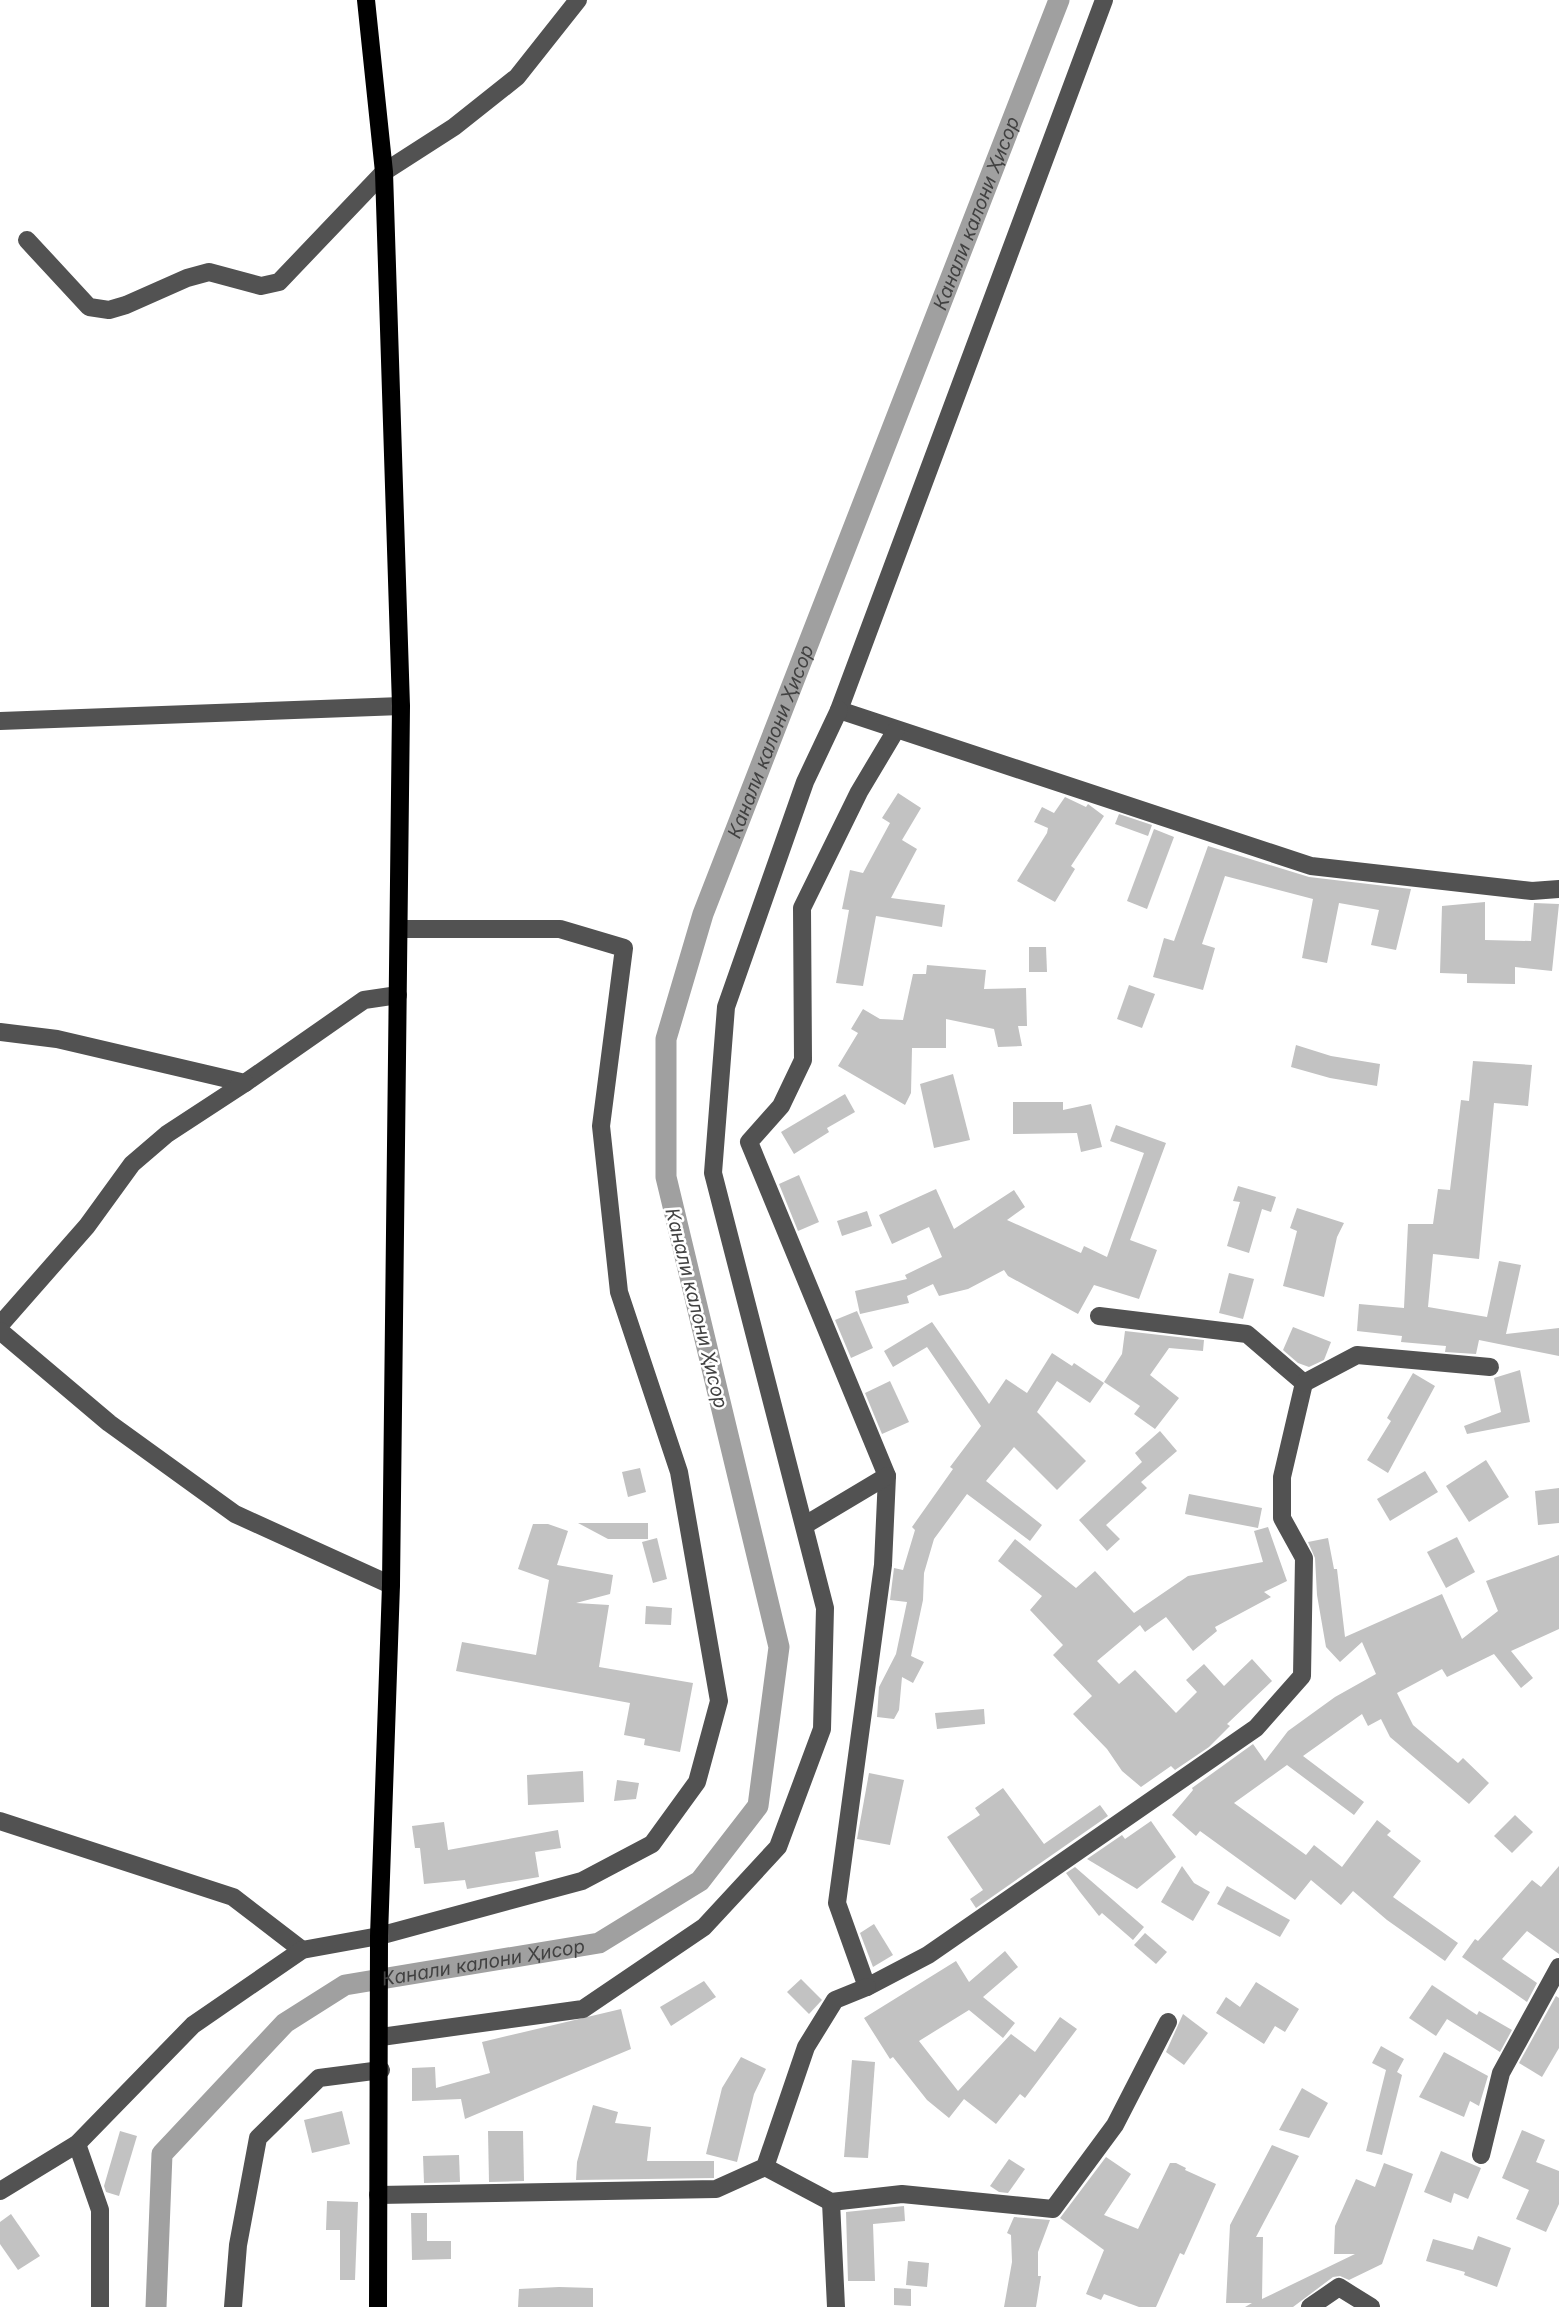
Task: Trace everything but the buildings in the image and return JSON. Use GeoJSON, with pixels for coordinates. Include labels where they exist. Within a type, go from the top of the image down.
{"type":"FeatureCollection","features":[{"type":"Feature","properties":{"kind":"main road"},"geometry":{"type":"LineString","coordinates":[[366,0],[384,172],[401,706],[391,1585],[379,1936],[379,2307]]}},
{"type":"Feature","properties":{"kind":"street"},"geometry":{"type":"LineString","coordinates":[[27,240],[89,307],[109,310],[187,278],[209,272],[261,286],[279,282],[384,172],[454,127],[517,77],[578,0]]}},
{"type":"Feature","properties":{"kind":"street"},"geometry":{"type":"LineString","coordinates":[[381,2037],[583,2009],[705,1927],[778,1847],[821,1729],[825,1608],[713,1173],[726,1007],[804,782],[839,710],[1104,0]]}},
{"type":"Feature","properties":{"kind":"street"},"geometry":{"type":"LineString","coordinates":[[0,721],[401,706]]}},
{"type":"Feature","properties":{"kind":"street"},"geometry":{"type":"LineString","coordinates":[[839,710],[1311,866],[1532,891],[1559,889]]}},
{"type":"Feature","properties":{"kind":"street"},"geometry":{"type":"LineString","coordinates":[[867,1987],[836,1903],[883,1565],[887,1476],[749,1142],[781,1106],[803,1060],[802,908],[859,792],[896,730]]}},
{"type":"Feature","properties":{"kind":"street"},"geometry":{"type":"LineString","coordinates":[[0,2191],[77,2144],[193,2025],[302,1950],[379,1936],[582,1881],[652,1844],[697,1782],[719,1701],[679,1472],[619,1292],[601,1126],[624,948],[561,929],[399,929]]}},
{"type":"Feature","properties":{"kind":"street"},"geometry":{"type":"LineString","coordinates":[[0,1325],[87,1226],[132,1164],[167,1134],[364,1000],[398,995]]}},
{"type":"Feature","properties":{"kind":"street"},"geometry":{"type":"LineString","coordinates":[[0,1032],[57,1039],[245,1083]]}},
{"type":"Feature","properties":{"kind":"street"},"geometry":{"type":"LineString","coordinates":[[1099,1315],[1247,1334],[1304,1383]]}},
{"type":"Feature","properties":{"kind":"street"},"geometry":{"type":"LineString","coordinates":[[0,1331],[109,1423],[235,1514],[391,1585]]}},
{"type":"Feature","properties":{"kind":"street"},"geometry":{"type":"LineString","coordinates":[[377,2195],[716,2189],[765,2167],[806,2047],[835,2000],[867,1987],[928,1955],[1256,1728],[1302,1676],[1304,1558],[1282,1518],[1282,1477],[1304,1383],[1357,1355],[1490,1367]]}},
{"type":"Feature","properties":{"kind":"street"},"geometry":{"type":"LineString","coordinates":[[805,1525],[887,1476]]}},
{"type":"Feature","properties":{"kind":"street"},"geometry":{"type":"LineString","coordinates":[[0,1821],[233,1897],[302,1950]]}},
{"type":"Feature","properties":{"kind":"street"},"geometry":{"type":"LineString","coordinates":[[1481,2155],[1501,2073],[1559,1967]]}},
{"type":"Feature","properties":{"kind":"street"},"geometry":{"type":"LineString","coordinates":[[765,2167],[831,2202],[902,2194],[1053,2209],[1115,2125],[1168,2022]]}},
{"type":"Feature","properties":{"kind":"street"},"geometry":{"type":"LineString","coordinates":[[233,2307],[238,2245],[258,2138],[319,2078],[381,2070]]}},
{"type":"Feature","properties":{"kind":"street"},"geometry":{"type":"LineString","coordinates":[[77,2144],[100,2210],[100,2307]]}},
{"type":"Feature","properties":{"kind":"street"},"geometry":{"type":"LineString","coordinates":[[831,2202],[836,2307]]}},
{"type":"Feature","properties":{"kind":"street"},"geometry":{"type":"LineString","coordinates":[[1310,2307],[1339,2287],[1371,2307]]}},
{"type":"Feature","properties":{"kind":"waterway","name":"Канали калони Ҳисор"},"geometry":{"type":"LineString","coordinates":[[156,2307],[162,2154],[285,2023],[345,1985],[599,1943],[700,1881],[758,1806],[779,1647],[666,1177],[666,1039],[703,914],[1059,0]]}}]}
